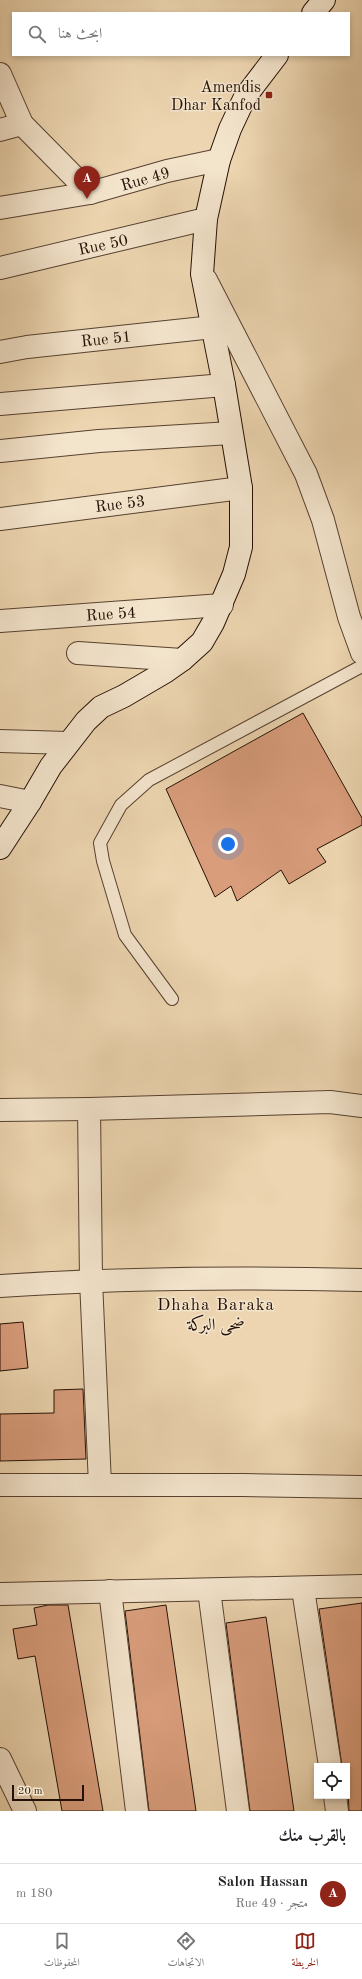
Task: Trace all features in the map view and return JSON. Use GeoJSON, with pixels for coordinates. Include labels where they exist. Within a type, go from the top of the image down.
{"type":"FeatureCollection","features":[{"type":"Feature","properties":{"kind":"street"},"geometry":{"type":"LineString","coordinates":[[315,12],[324,0]]}},
{"type":"Feature","properties":{"kind":"street"},"geometry":{"type":"LineString","coordinates":[[0,848],[51,766],[86,721],[101,707],[146,684],[182,660],[202,642],[222,605],[234,574],[241,547],[241,488],[224,385],[202,274],[206,219],[219,160],[230,129],[245,97],[276,56]]}},
{"type":"Feature","properties":{"kind":"street"},"geometry":{"type":"LineString","coordinates":[[0,74],[22,124],[90,193]]}},
{"type":"Feature","properties":{"kind":"street"},"geometry":{"type":"LineString","coordinates":[[0,130],[22,124]]}},
{"type":"Feature","properties":{"kind":"street","name":"Rue 49"},"geometry":{"type":"LineString","coordinates":[[0,208],[90,193],[167,171],[219,160]]}},
{"type":"Feature","properties":{"kind":"street","name":"Rue 50"},"geometry":{"type":"LineString","coordinates":[[0,268],[206,219]]}},
{"type":"Feature","properties":{"kind":"street"},"geometry":{"type":"LineString","coordinates":[[202,274],[306,474],[355,609],[362,653]]}},
{"type":"Feature","properties":{"kind":"street","name":"Rue 51"},"geometry":{"type":"LineString","coordinates":[[0,352],[27,347],[213,327]]}},
{"type":"Feature","properties":{"kind":"street"},"geometry":{"type":"LineString","coordinates":[[0,404],[224,385]]}},
{"type":"Feature","properties":{"kind":"street"},"geometry":{"type":"LineString","coordinates":[[0,451],[98,441],[231,433]]}},
{"type":"Feature","properties":{"kind":"street","name":"Rue 53"},"geometry":{"type":"LineString","coordinates":[[0,519],[241,488]]}},
{"type":"Feature","properties":{"kind":"street","name":"Rue 54"},"geometry":{"type":"LineString","coordinates":[[0,621],[222,605]]}},
{"type":"Feature","properties":{"kind":"street"},"geometry":{"type":"LineString","coordinates":[[78,653],[182,660]]}},
{"type":"Feature","properties":{"kind":"street"},"geometry":{"type":"LineString","coordinates":[[0,741],[68,743]]}},
{"type":"Feature","properties":{"kind":"street"},"geometry":{"type":"LineString","coordinates":[[0,796],[30,802]]}},
{"type":"Feature","properties":{"kind":"street"},"geometry":{"type":"LineString","coordinates":[[0,1110],[330,1102],[362,1106]]}},
{"type":"Feature","properties":{"kind":"street"},"geometry":{"type":"LineString","coordinates":[[90,1109],[91,1280],[100,1485]]}},
{"type":"Feature","properties":{"kind":"street"},"geometry":{"type":"LineString","coordinates":[[0,1286],[91,1280],[260,1277],[362,1280]]}},
{"type":"Feature","properties":{"kind":"street"},"geometry":{"type":"LineString","coordinates":[[0,1485],[242,1485],[362,1487]]}},
{"type":"Feature","properties":{"kind":"street"},"geometry":{"type":"LineString","coordinates":[[0,1594],[303,1589],[362,1586]]}},
{"type":"Feature","properties":{"kind":"street"},"geometry":{"type":"LineString","coordinates":[[303,1589],[330,1763]]}},
{"type":"Feature","properties":{"kind":"street"},"geometry":{"type":"LineString","coordinates":[[209,1590],[238,1811]]}},
{"type":"Feature","properties":{"kind":"street"},"geometry":{"type":"LineString","coordinates":[[110,1591],[137,1811]]}},
{"type":"Feature","properties":{"kind":"street"},"geometry":{"type":"LineString","coordinates":[[0,1759],[25,1811]]}},
{"type":"Feature","properties":{"kind":"street"},"geometry":{"type":"LineString","coordinates":[[335,1799],[337,1811]]}},
{"type":"Feature","properties":{"kind":"lane"},"geometry":{"type":"LineString","coordinates":[[172,999],[125,936],[103,861],[100,843],[121,805],[149,780],[362,666]]}},
{"type":"Feature","properties":{"kind":"building"},"geometry":{"type":"Polygon","coordinates":[[[303,713],[362,818],[362,825],[317,849],[326,862],[289,884],[281,870],[237,901],[231,886],[215,897],[166,789],[303,713]]]}},
{"type":"Feature","properties":{"kind":"building"},"geometry":{"type":"Polygon","coordinates":[[[23,1322],[28,1368],[0,1371],[0,1324],[23,1322]]]}},
{"type":"Feature","properties":{"kind":"building"},"geometry":{"type":"Polygon","coordinates":[[[83,1389],[86,1459],[0,1461],[0,1414],[54,1413],[54,1390],[83,1389]]]}},
{"type":"Feature","properties":{"kind":"building"},"geometry":{"type":"Polygon","coordinates":[[[362,1603],[362,1811],[349,1811],[350,1763],[342,1763],[319,1609],[362,1603]]]}},
{"type":"Feature","properties":{"kind":"building"},"geometry":{"type":"Polygon","coordinates":[[[48,1605],[68,1605],[103,1811],[62,1811],[35,1656],[18,1659],[13,1629],[37,1625],[34,1608],[48,1605]]]}},
{"type":"Feature","properties":{"kind":"building"},"geometry":{"type":"Polygon","coordinates":[[[166,1605],[196,1811],[149,1811],[125,1611],[166,1605]]]}},
{"type":"Feature","properties":{"kind":"building"},"geometry":{"type":"Polygon","coordinates":[[[266,1617],[294,1811],[250,1811],[226,1623],[266,1617]]]}},
{"type":"Feature","properties":{"kind":"place","name":"Amendis Dhar Kanfod"},"geometry":{"type":"Point","coordinates":[269,95]}},
{"type":"Feature","properties":{"kind":"place","name":"Salon Hassan"},"geometry":{"type":"Point","coordinates":[87,199]}},
{"type":"Feature","properties":{"kind":"district","name":"Dhaha Baraka ضحى البركة"},"geometry":{"type":"Point","coordinates":[216,1314]}}]}
